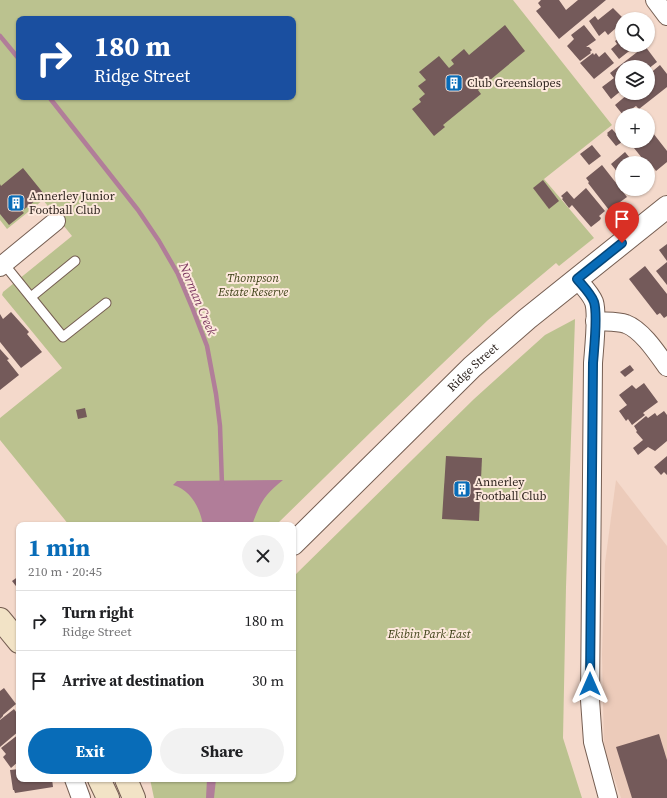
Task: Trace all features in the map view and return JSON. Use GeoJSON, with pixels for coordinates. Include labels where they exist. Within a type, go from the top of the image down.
{"type":"FeatureCollection","features":[{"type":"Feature","properties":{"kind":"main road"},"geometry":{"type":"LineString","coordinates":[[0,619],[16,638]]}},
{"type":"Feature","properties":{"kind":"main road"},"geometry":{"type":"LineString","coordinates":[[100,782],[108,798]]}},
{"type":"Feature","properties":{"kind":"main road"},"geometry":{"type":"LineString","coordinates":[[127,782],[134,798]]}},
{"type":"Feature","properties":{"kind":"street"},"geometry":{"type":"LineString","coordinates":[[654,0],[667,16]]}},
{"type":"Feature","properties":{"kind":"street","name":"Ridge Street"},"geometry":{"type":"LineString","coordinates":[[296,541],[472,367],[527,319],[667,207]]}},
{"type":"Feature","properties":{"kind":"street"},"geometry":{"type":"LineString","coordinates":[[1,263],[56,221]]}},
{"type":"Feature","properties":{"kind":"street"},"geometry":{"type":"LineString","coordinates":[[577,279],[594,302],[590,700],[593,742],[608,798]]}},
{"type":"Feature","properties":{"kind":"street"},"geometry":{"type":"LineString","coordinates":[[595,321],[619,323],[632,327],[643,337],[667,367]]}},
{"type":"Feature","properties":{"kind":"street"},"geometry":{"type":"LineString","coordinates":[[75,782],[81,798]]}},
{"type":"Feature","properties":{"kind":"lane"},"geometry":{"type":"LineString","coordinates":[[31,297],[75,261]]}},
{"type":"Feature","properties":{"kind":"lane"},"geometry":{"type":"LineString","coordinates":[[1,263],[64,337],[106,303]]}},
{"type":"Feature","properties":{"kind":"shaded area"},"geometry":{"type":"Polygon","coordinates":[[[283,480],[271,490],[263,500],[253,522],[202,522],[200,512],[194,500],[185,491],[173,485],[177,481],[283,480]]]}},
{"type":"Feature","properties":{"kind":"shaded area"},"geometry":{"type":"Polygon","coordinates":[[[616,480],[667,546],[667,798],[621,798],[604,748],[602,654],[605,563],[616,480]]]}},
{"type":"Feature","properties":{"kind":"shaded area"},"geometry":{"type":"Polygon","coordinates":[[[207,782],[216,782],[214,798],[206,798],[207,782]]]}},
{"type":"Feature","properties":{"kind":"green space","name":"Thompson Estate Reserve"},"geometry":{"type":"Polygon","coordinates":[[[0,0],[513,0],[612,125],[544,179],[594,238],[559,266],[556,263],[488,320],[279,522],[67,522],[0,440],[0,418],[62,368],[2,295],[3,292],[72,236],[43,200],[7,229],[0,220],[0,0]]]}},
{"type":"Feature","properties":{"kind":"green space","name":"Ekibin Park East"},"geometry":{"type":"Polygon","coordinates":[[[575,319],[566,587],[563,738],[582,798],[154,798],[151,782],[296,782],[296,574],[474,399],[545,335],[575,319]]]}},
{"type":"Feature","properties":{"kind":"building"},"geometry":{"type":"Polygon","coordinates":[[[541,0],[559,0],[566,10],[578,0],[606,0],[559,39],[536,11],[541,7],[538,3],[541,0]]]}},
{"type":"Feature","properties":{"kind":"building"},"geometry":{"type":"Polygon","coordinates":[[[613,8],[617,12],[615,12],[615,29],[608,35],[605,31],[599,36],[589,21],[595,16],[598,20],[613,8]]]}},
{"type":"Feature","properties":{"kind":"building","name":"Club Greenslopes"},"geometry":{"type":"Polygon","coordinates":[[[505,25],[525,51],[478,90],[481,94],[443,125],[445,127],[434,136],[412,109],[421,102],[419,99],[425,94],[418,86],[426,80],[419,72],[439,56],[449,68],[454,64],[451,60],[464,49],[469,55],[505,25]]]}},
{"type":"Feature","properties":{"kind":"building"},"geometry":{"type":"Polygon","coordinates":[[[584,25],[596,40],[586,47],[589,47],[592,50],[590,52],[591,53],[580,61],[567,46],[574,39],[571,35],[584,25]]]}},
{"type":"Feature","properties":{"kind":"building"},"geometry":{"type":"Polygon","coordinates":[[[615,46],[615,52],[628,52],[619,59],[611,49],[615,46]]]}},
{"type":"Feature","properties":{"kind":"building"},"geometry":{"type":"Polygon","coordinates":[[[605,52],[614,63],[594,79],[580,63],[593,53],[594,55],[596,53],[599,57],[605,52]]]}},
{"type":"Feature","properties":{"kind":"building"},"geometry":{"type":"Polygon","coordinates":[[[637,52],[650,52],[657,62],[655,64],[655,60],[627,60],[637,52]]]}},
{"type":"Feature","properties":{"kind":"building"},"geometry":{"type":"Polygon","coordinates":[[[660,65],[667,74],[667,87],[655,96],[655,69],[660,65]]]}},
{"type":"Feature","properties":{"kind":"building"},"geometry":{"type":"Polygon","coordinates":[[[615,69],[615,96],[611,99],[602,87],[614,78],[610,73],[615,69]]]}},
{"type":"Feature","properties":{"kind":"building"},"geometry":{"type":"Polygon","coordinates":[[[621,100],[650,100],[640,108],[636,106],[633,108],[617,108],[615,105],[621,100]]]}},
{"type":"Feature","properties":{"kind":"building"},"geometry":{"type":"Polygon","coordinates":[[[612,129],[615,132],[615,145],[607,135],[607,133],[612,129]]]}},
{"type":"Feature","properties":{"kind":"building"},"geometry":{"type":"Polygon","coordinates":[[[655,136],[667,151],[667,162],[656,171],[655,156],[640,156],[634,148],[655,148],[655,136]]]}},
{"type":"Feature","properties":{"kind":"building"},"geometry":{"type":"Polygon","coordinates":[[[592,145],[601,156],[589,165],[580,154],[592,145]]]}},
{"type":"Feature","properties":{"kind":"building"},"geometry":{"type":"Polygon","coordinates":[[[625,152],[628,156],[620,156],[625,152]]]}},
{"type":"Feature","properties":{"kind":"building"},"geometry":{"type":"Polygon","coordinates":[[[615,161],[615,169],[611,164],[615,161]]]}},
{"type":"Feature","properties":{"kind":"building"},"geometry":{"type":"Polygon","coordinates":[[[602,165],[615,182],[615,196],[627,197],[609,210],[588,183],[589,182],[586,178],[602,165]]]}},
{"type":"Feature","properties":{"kind":"building","name":"Annerley Junior Football Club"},"geometry":{"type":"Polygon","coordinates":[[[23,168],[44,194],[22,211],[24,213],[9,225],[0,214],[0,184],[1,186],[23,168]]]}},
{"type":"Feature","properties":{"kind":"building"},"geometry":{"type":"Polygon","coordinates":[[[543,180],[559,201],[549,209],[533,188],[543,180]]]}},
{"type":"Feature","properties":{"kind":"building"},"geometry":{"type":"Polygon","coordinates":[[[586,188],[605,211],[599,216],[601,218],[600,220],[591,227],[572,205],[569,208],[561,196],[567,191],[574,199],[586,188]]]}},
{"type":"Feature","properties":{"kind":"building"},"geometry":{"type":"Polygon","coordinates":[[[667,244],[667,261],[659,250],[667,244]]]}},
{"type":"Feature","properties":{"kind":"building"},"geometry":{"type":"Polygon","coordinates":[[[667,262],[667,285],[656,271],[667,262]]]}},
{"type":"Feature","properties":{"kind":"building"},"geometry":{"type":"Polygon","coordinates":[[[645,266],[667,294],[667,316],[664,318],[660,313],[657,315],[629,279],[645,266]]]}},
{"type":"Feature","properties":{"kind":"building"},"geometry":{"type":"Polygon","coordinates":[[[11,312],[29,332],[27,334],[42,352],[21,368],[0,342],[0,314],[3,319],[11,312]]]}},
{"type":"Feature","properties":{"kind":"building"},"geometry":{"type":"Polygon","coordinates":[[[0,349],[9,359],[7,360],[19,375],[0,390],[0,349]]]}},
{"type":"Feature","properties":{"kind":"building"},"geometry":{"type":"Polygon","coordinates":[[[630,365],[634,370],[625,377],[620,372],[630,365]]]}},
{"type":"Feature","properties":{"kind":"building"},"geometry":{"type":"Polygon","coordinates":[[[644,383],[658,402],[643,413],[645,415],[632,425],[628,419],[626,421],[619,411],[627,405],[619,395],[632,385],[636,389],[644,383]]]}},
{"type":"Feature","properties":{"kind":"building"},"geometry":{"type":"Polygon","coordinates":[[[85,408],[87,417],[78,419],[76,410],[85,408]]]}},
{"type":"Feature","properties":{"kind":"building"},"geometry":{"type":"Polygon","coordinates":[[[664,411],[667,415],[667,441],[655,451],[648,447],[638,455],[633,448],[643,440],[636,432],[637,431],[634,426],[646,416],[648,418],[655,413],[657,416],[664,411]]]}},
{"type":"Feature","properties":{"kind":"building","name":"Annerley Football Club"},"geometry":{"type":"Polygon","coordinates":[[[446,456],[482,458],[479,521],[442,519],[446,456]]]}},
{"type":"Feature","properties":{"kind":"building"},"geometry":{"type":"Polygon","coordinates":[[[667,456],[667,475],[664,472],[661,475],[654,467],[667,456]]]}},
{"type":"Feature","properties":{"kind":"building"},"geometry":{"type":"Polygon","coordinates":[[[16,578],[16,586],[12,581],[16,578]]]}},
{"type":"Feature","properties":{"kind":"building"},"geometry":{"type":"Polygon","coordinates":[[[4,688],[16,704],[0,719],[0,691],[4,688]]]}},
{"type":"Feature","properties":{"kind":"building"},"geometry":{"type":"Polygon","coordinates":[[[14,709],[16,712],[16,734],[0,747],[0,720],[14,709]]]}},
{"type":"Feature","properties":{"kind":"building"},"geometry":{"type":"Polygon","coordinates":[[[659,734],[667,760],[667,798],[632,798],[616,747],[659,734]]]}},
{"type":"Feature","properties":{"kind":"building"},"geometry":{"type":"Polygon","coordinates":[[[16,736],[16,764],[11,768],[3,757],[6,754],[1,748],[16,736]]]}},
{"type":"Feature","properties":{"kind":"building"},"geometry":{"type":"Polygon","coordinates":[[[16,769],[16,782],[52,782],[53,787],[15,793],[13,790],[10,770],[16,769]]]}},
{"type":"Feature","properties":{"kind":"waterway","name":"Norman Creek"},"geometry":{"type":"LineString","coordinates":[[0,36],[16,55]]}},
{"type":"Feature","properties":{"kind":"waterway","name":"Norman Creek"},"geometry":{"type":"LineString","coordinates":[[51,100],[138,210],[159,241],[178,274],[207,346],[220,426],[222,485]]}},
{"type":"Feature","properties":{"kind":"place","name":"Club Greenslopes"},"geometry":{"type":"Point","coordinates":[454,83]}},
{"type":"Feature","properties":{"kind":"place","name":"Annerley Junior Football Club"},"geometry":{"type":"Point","coordinates":[16,203]}},
{"type":"Feature","properties":{"kind":"place","name":"Annerley Football Club"},"geometry":{"type":"Point","coordinates":[462,489]}},
{"type":"Feature","properties":{"kind":"route"},"geometry":{"type":"LineString","coordinates":[[590,684],[593,363],[595,311],[594,302],[577,279],[622,243]]}}]}
